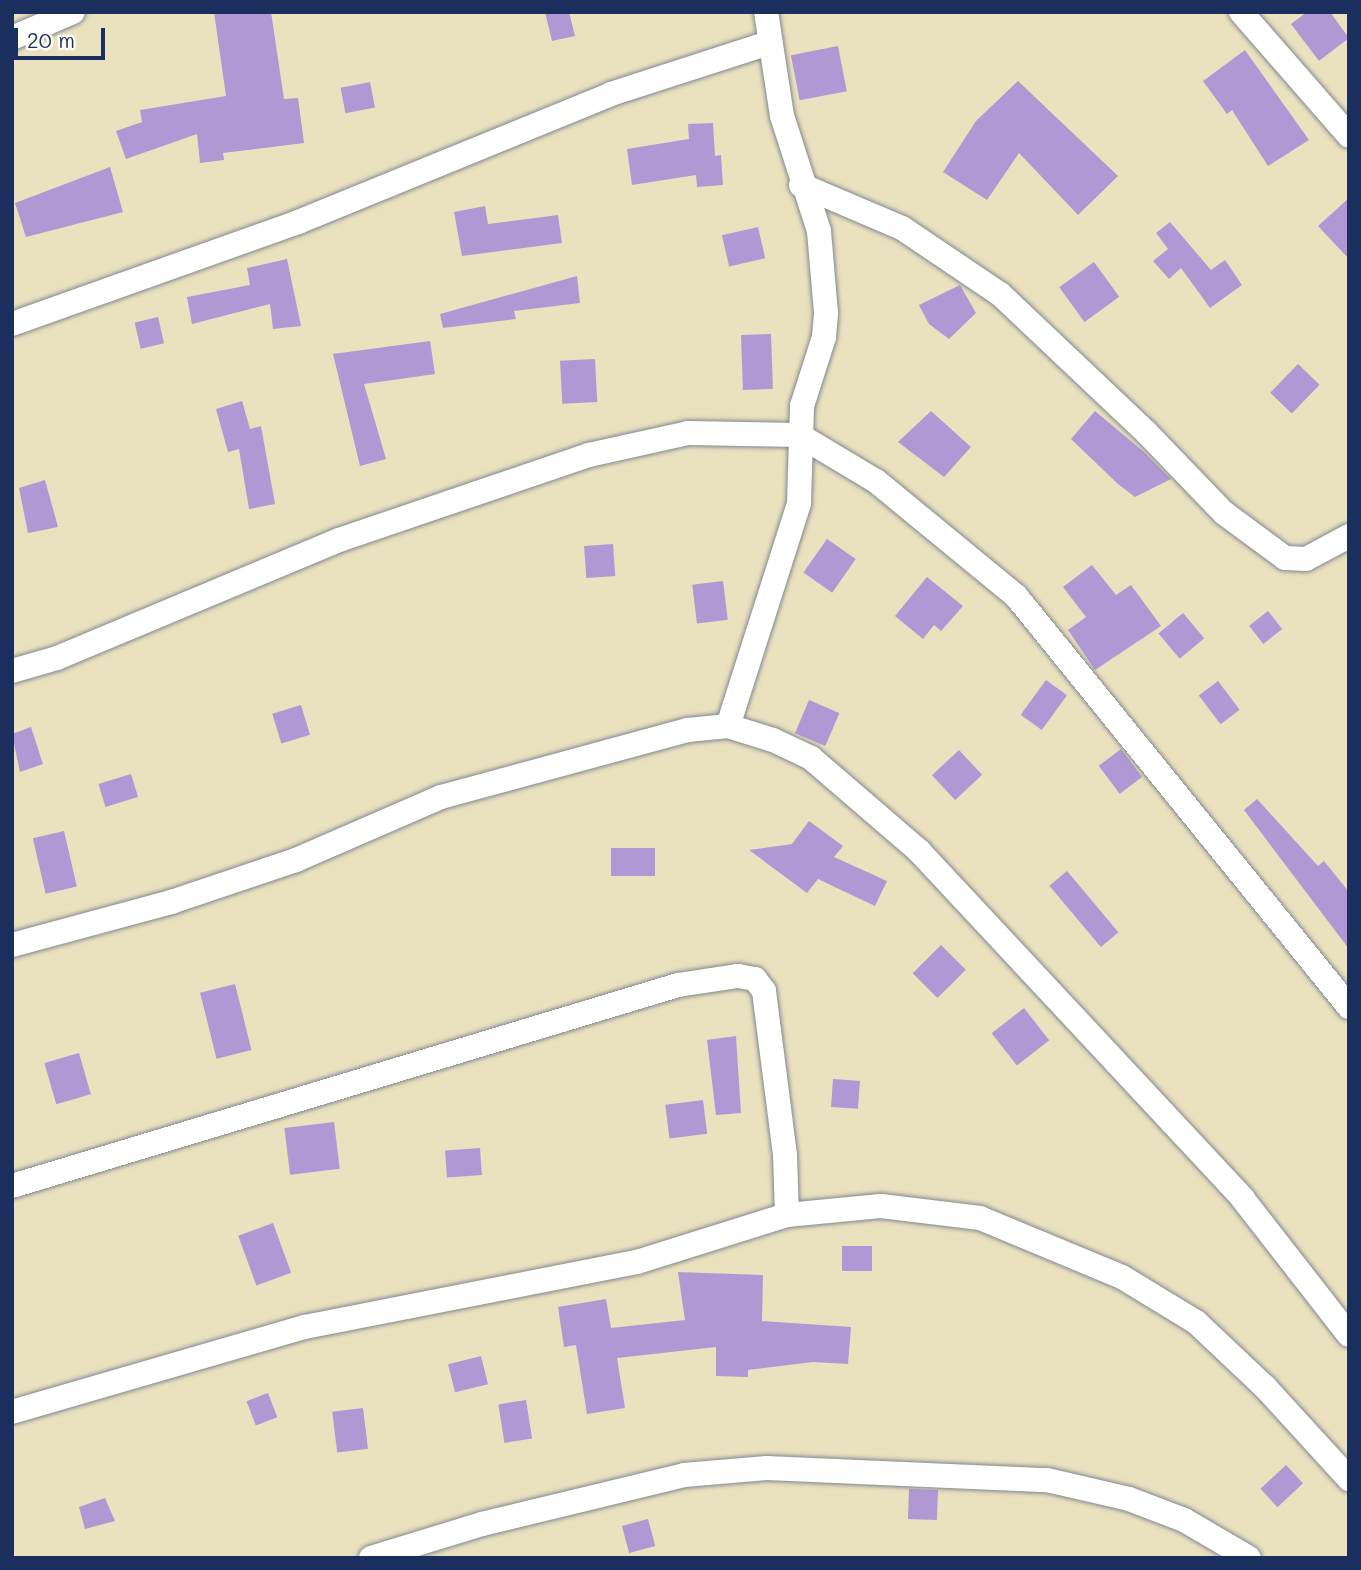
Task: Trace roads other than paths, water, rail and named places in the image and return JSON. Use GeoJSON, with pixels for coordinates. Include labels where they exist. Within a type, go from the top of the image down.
{"type":"FeatureCollection","features":[{"type":"Feature","properties":{"kind":"street"},"geometry":{"type":"LineString","coordinates":[[12,38],[73,12]]}},
{"type":"Feature","properties":{"kind":"street"},"geometry":{"type":"LineString","coordinates":[[728,726],[799,503],[802,405],[824,337],[826,313],[819,231],[801,185],[782,117],[766,12]]}},
{"type":"Feature","properties":{"kind":"street"},"geometry":{"type":"LineString","coordinates":[[1241,12],[1349,136]]}},
{"type":"Feature","properties":{"kind":"street"},"geometry":{"type":"LineString","coordinates":[[12,324],[298,222],[611,94],[769,43]]}},
{"type":"Feature","properties":{"kind":"street"},"geometry":{"type":"LineString","coordinates":[[801,185],[902,228],[1000,294],[1146,432],[1224,513],[1285,558],[1306,559],[1349,536]]}},
{"type":"Feature","properties":{"kind":"street"},"geometry":{"type":"LineString","coordinates":[[12,671],[57,658],[339,540],[589,455],[688,433],[799,435],[876,481],[1016,596],[1349,1007]]}},
{"type":"Feature","properties":{"kind":"street"},"geometry":{"type":"LineString","coordinates":[[12,945],[171,902],[296,860],[441,797],[688,730],[728,726],[774,740],[810,758],[919,851],[1226,1180],[1349,1335]]}},
{"type":"Feature","properties":{"kind":"street"},"geometry":{"type":"LineString","coordinates":[[12,1186],[678,985],[738,976],[755,979],[764,991],[785,1155],[787,1215]]}},
{"type":"Feature","properties":{"kind":"street"},"geometry":{"type":"LineString","coordinates":[[12,1412],[305,1326],[637,1262],[787,1215],[881,1206],[980,1219],[1122,1277],[1196,1322],[1265,1387],[1349,1479]]}},
{"type":"Feature","properties":{"kind":"street"},"geometry":{"type":"LineString","coordinates":[[371,1558],[482,1524],[684,1475],[767,1468],[1047,1480],[1129,1499],[1184,1520],[1249,1558]]}}]}
